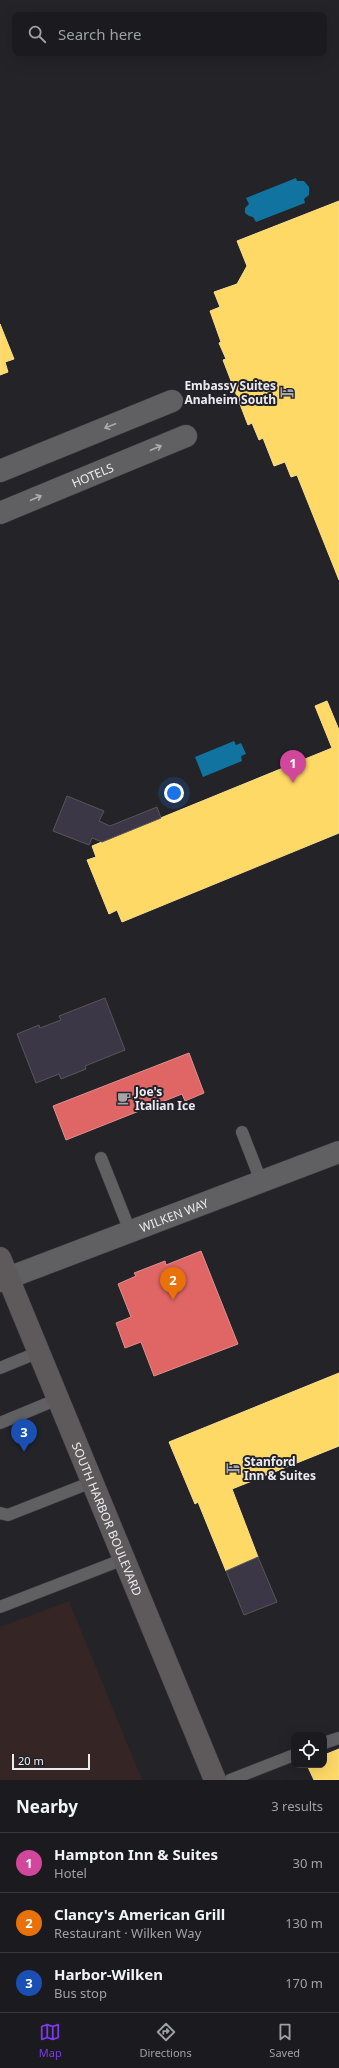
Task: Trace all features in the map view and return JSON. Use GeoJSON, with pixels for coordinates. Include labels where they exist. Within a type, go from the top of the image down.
{"type":"FeatureCollection","features":[{"type":"Feature","properties":{"kind":"main road","name":"SOUTH HARBOR BOULEVARD"},"geometry":{"type":"LineString","coordinates":[[3,1272],[58,1399],[216,1780]]}},
{"type":"Feature","properties":{"kind":"street"},"geometry":{"type":"LineString","coordinates":[[0,471],[172,401]]}},
{"type":"Feature","properties":{"kind":"street","name":"HOTELS"},"geometry":{"type":"LineString","coordinates":[[0,513],[186,436]]}},
{"type":"Feature","properties":{"kind":"street","name":"WILKEN WAY"},"geometry":{"type":"LineString","coordinates":[[3,1272],[130,1231],[339,1152]]}},
{"type":"Feature","properties":{"kind":"lane"},"geometry":{"type":"LineString","coordinates":[[242,1132],[261,1181]]}},
{"type":"Feature","properties":{"kind":"lane"},"geometry":{"type":"LineString","coordinates":[[101,1158],[130,1231]]}},
{"type":"Feature","properties":{"kind":"lane"},"geometry":{"type":"LineString","coordinates":[[0,1368],[38,1352]]}},
{"type":"Feature","properties":{"kind":"lane"},"geometry":{"type":"LineString","coordinates":[[0,1423],[58,1399]]}},
{"type":"Feature","properties":{"kind":"lane"},"geometry":{"type":"LineString","coordinates":[[0,1513],[8,1515],[92,1482]]}},
{"type":"Feature","properties":{"kind":"lane"},"geometry":{"type":"LineString","coordinates":[[0,1607],[124,1559]]}},
{"type":"Feature","properties":{"kind":"lane"},"geometry":{"type":"LineString","coordinates":[[327,1742],[339,1738]]}},
{"type":"Feature","properties":{"kind":"lane"},"geometry":{"type":"LineString","coordinates":[[230,1780],[291,1756]]}},
{"type":"Feature","properties":{"kind":"shaded area"},"geometry":{"type":"Polygon","coordinates":[[[69,1601],[142,1780],[0,1780],[0,1627],[69,1601]]]}},
{"type":"Feature","properties":{"kind":"water"},"geometry":{"type":"Polygon","coordinates":[[[296,178],[297,181],[304,181],[309,187],[309,195],[304,199],[305,203],[256,222],[253,217],[245,213],[245,208],[249,204],[246,198],[296,178]]]}},
{"type":"Feature","properties":{"kind":"water"},"geometry":{"type":"Polygon","coordinates":[[[234,741],[236,745],[241,743],[246,754],[241,756],[242,761],[203,777],[195,757],[234,741]]]}},
{"type":"Feature","properties":{"kind":"building: Homes","name":"Embassy Suites Anaheim South"},"geometry":{"type":"Polygon","coordinates":[[[339,201],[339,580],[297,475],[291,477],[285,462],[274,466],[263,438],[259,440],[252,423],[248,425],[223,360],[226,359],[219,343],[221,342],[210,311],[220,307],[214,292],[237,284],[247,266],[237,241],[339,201]]]}},
{"type":"Feature","properties":{"kind":"building: Homes"},"geometry":{"type":"Polygon","coordinates":[[[0,324],[14,359],[5,362],[8,372],[0,375],[0,324]]]}},
{"type":"Feature","properties":{"kind":"building: Homes"},"geometry":{"type":"Polygon","coordinates":[[[327,701],[339,730],[339,833],[122,922],[117,910],[109,914],[87,860],[96,857],[92,846],[332,748],[315,706],[327,701]]]}},
{"type":"Feature","properties":{"kind":"building: Homes","name":"Stanford Inn & Suites"},"geometry":{"type":"Polygon","coordinates":[[[339,1373],[339,1446],[232,1489],[258,1557],[226,1571],[198,1502],[195,1504],[169,1442],[339,1373]]]}},
{"type":"Feature","properties":{"kind":"building: Homes"},"geometry":{"type":"Polygon","coordinates":[[[339,1749],[339,1780],[314,1780],[308,1768],[327,1768],[327,1754],[339,1749]]]}},
{"type":"Feature","properties":{"kind":"building: Shops","name":"Joe's Italian Ice"},"geometry":{"type":"Polygon","coordinates":[[[189,1053],[204,1093],[185,1101],[182,1094],[66,1140],[53,1106],[189,1053]]]}},
{"type":"Feature","properties":{"kind":"building: Shops"},"geometry":{"type":"Polygon","coordinates":[[[201,1251],[238,1344],[154,1376],[141,1342],[125,1348],[116,1323],[131,1317],[118,1284],[136,1276],[134,1273],[165,1261],[166,1265],[201,1251]]]}},
{"type":"Feature","properties":{"kind":"building: Other"},"geometry":{"type":"Polygon","coordinates":[[[67,796],[104,811],[99,821],[110,826],[157,807],[161,818],[102,842],[92,838],[89,845],[53,831],[67,796]]]}},
{"type":"Feature","properties":{"kind":"building: Other"},"geometry":{"type":"Polygon","coordinates":[[[105,998],[125,1050],[85,1066],[86,1069],[61,1079],[59,1074],[36,1083],[17,1034],[39,1025],[40,1028],[61,1020],[59,1016],[105,998]]]}},
{"type":"Feature","properties":{"kind":"building: Other"},"geometry":{"type":"Polygon","coordinates":[[[258,1557],[277,1602],[244,1615],[226,1571],[258,1557]]]}},
{"type":"Feature","properties":{"kind":"place","name":"Embassy Suites Anaheim South"},"geometry":{"type":"Point","coordinates":[287,392]}},
{"type":"Feature","properties":{"kind":"place","name":"Hampton Inn & Suites"},"geometry":{"type":"Point","coordinates":[293,783]}},
{"type":"Feature","properties":{"kind":"place","name":"Joe's Italian Ice"},"geometry":{"type":"Point","coordinates":[124,1098]}},
{"type":"Feature","properties":{"kind":"place","name":"Clancy's American Grill"},"geometry":{"type":"Point","coordinates":[173,1300]}},
{"type":"Feature","properties":{"kind":"place","name":"Harbor-Wilken"},"geometry":{"type":"Point","coordinates":[24,1452]}},
{"type":"Feature","properties":{"kind":"place","name":"Stanford Inn & Suites"},"geometry":{"type":"Point","coordinates":[233,1468]}}]}
